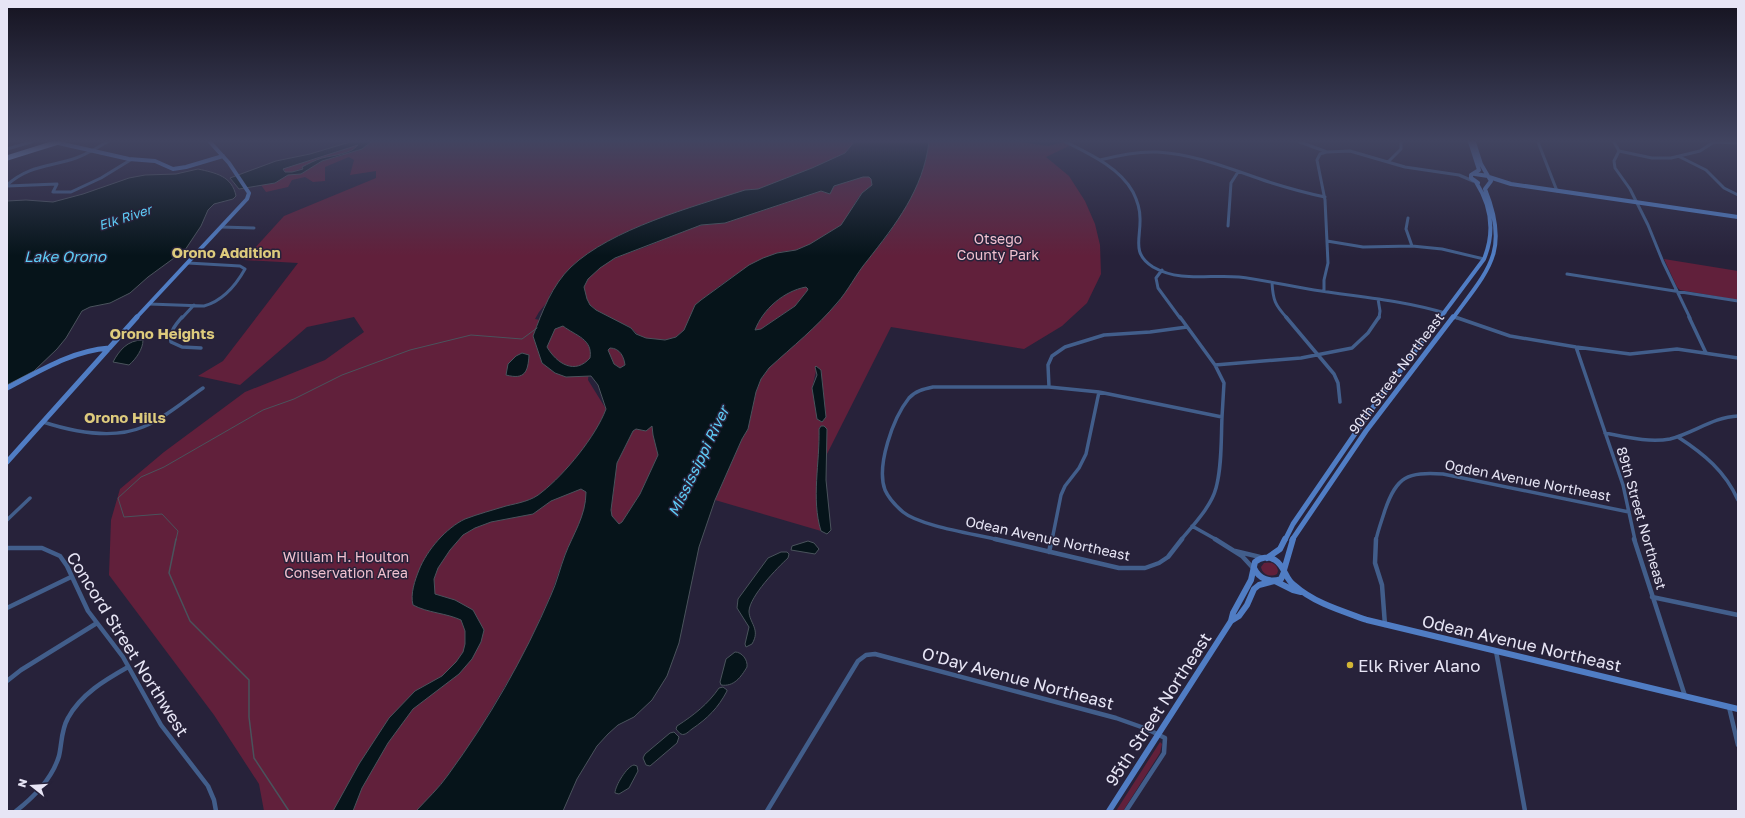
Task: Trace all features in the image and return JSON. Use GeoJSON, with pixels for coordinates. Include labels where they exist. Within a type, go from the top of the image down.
{"type":"FeatureCollection","features":[{"type":"Feature","properties":{"kind":"main road"},"geometry":{"type":"LineString","coordinates":[[7,462],[149,304],[247,199],[249,193],[241,180]]}},
{"type":"Feature","properties":{"kind":"main road","name":"90th Street Northeast"},"geometry":{"type":"LineString","coordinates":[[1284,571],[1289,548],[1294,536],[1368,428],[1453,318],[1483,275],[1495,250],[1497,226],[1491,201],[1485,189],[1490,180]]}},
{"type":"Feature","properties":{"kind":"main road"},"geometry":{"type":"LineString","coordinates":[[1498,180],[1511,184],[1738,217]]}},
{"type":"Feature","properties":{"kind":"main road"},"geometry":{"type":"LineString","coordinates":[[1474,182],[1511,184]]}},
{"type":"Feature","properties":{"kind":"main road","name":"90th Street Northeast"},"geometry":{"type":"LineString","coordinates":[[1266,557],[1280,549],[1293,524],[1374,406],[1446,313],[1484,259],[1490,244],[1492,223],[1487,204],[1474,182]]}},
{"type":"Feature","properties":{"kind":"main road"},"geometry":{"type":"LineString","coordinates":[[1446,313],[1453,318]]}},
{"type":"Feature","properties":{"kind":"main road"},"geometry":{"type":"LineString","coordinates":[[7,388],[81,352],[96,348],[109,348]]}},
{"type":"Feature","properties":{"kind":"main road"},"geometry":{"type":"LineString","coordinates":[[1266,557],[1278,562],[1284,571],[1281,579],[1259,585],[1254,589],[1248,605],[1240,616],[1231,621],[1233,613],[1251,580],[1258,559],[1266,557]]}},
{"type":"Feature","properties":{"kind":"main road"},"geometry":{"type":"LineString","coordinates":[[1254,568],[1255,572],[1263,578],[1275,581]]}},
{"type":"Feature","properties":{"kind":"main road","name":"Odean Avenue Northeast"},"geometry":{"type":"LineString","coordinates":[[1284,571],[1290,582],[1304,592],[1345,613],[1385,625],[1738,709]]}},
{"type":"Feature","properties":{"kind":"main road","name":"Odean Avenue Northeast"},"geometry":{"type":"LineString","coordinates":[[1275,581],[1292,590],[1304,592]]}},
{"type":"Feature","properties":{"kind":"main road","name":"95th Street Northeast"},"geometry":{"type":"LineString","coordinates":[[1109,811],[1231,621]]}},
{"type":"Feature","properties":{"kind":"street"},"geometry":{"type":"LineString","coordinates":[[7,185],[58,184],[53,192],[66,193],[96,180]]}},
{"type":"Feature","properties":{"kind":"street"},"geometry":{"type":"LineString","coordinates":[[1122,180],[1131,190],[1140,211],[1137,241],[1139,251],[1148,262],[1176,276],[1192,278],[1233,277],[1324,292],[1419,305],[1446,313]]}},
{"type":"Feature","properties":{"kind":"street"},"geometry":{"type":"LineString","coordinates":[[1228,226],[1231,183],[1233,180]]}},
{"type":"Feature","properties":{"kind":"street"},"geometry":{"type":"LineString","coordinates":[[1262,180],[1288,189],[1325,196]]}},
{"type":"Feature","properties":{"kind":"street"},"geometry":{"type":"LineString","coordinates":[[1321,180],[1325,196],[1328,267],[1324,280],[1324,292]]}},
{"type":"Feature","properties":{"kind":"street"},"geometry":{"type":"LineString","coordinates":[[1469,180],[1474,182]]}},
{"type":"Feature","properties":{"kind":"street"},"geometry":{"type":"LineString","coordinates":[[1553,180],[1557,191]]}},
{"type":"Feature","properties":{"kind":"street"},"geometry":{"type":"LineString","coordinates":[[1623,180],[1637,203],[1653,234],[1663,262],[1706,353]]}},
{"type":"Feature","properties":{"kind":"street"},"geometry":{"type":"LineString","coordinates":[[1716,180],[1724,188],[1738,195]]}},
{"type":"Feature","properties":{"kind":"street"},"geometry":{"type":"LineString","coordinates":[[1408,218],[1406,223],[1406,232],[1412,246]]}},
{"type":"Feature","properties":{"kind":"street"},"geometry":{"type":"LineString","coordinates":[[221,227],[254,228]]}},
{"type":"Feature","properties":{"kind":"street"},"geometry":{"type":"LineString","coordinates":[[1327,241],[1363,246],[1412,246],[1451,251],[1484,259]]}},
{"type":"Feature","properties":{"kind":"street"},"geometry":{"type":"LineString","coordinates":[[149,304],[208,306],[221,298],[245,269],[243,267],[188,263]]}},
{"type":"Feature","properties":{"kind":"street","name":"Odean Avenue Northeast"},"geometry":{"type":"LineString","coordinates":[[1048,387],[933,387],[922,389],[914,394],[906,403],[886,442],[883,472],[885,490],[889,498],[904,513],[919,521],[1119,568],[1145,568],[1159,563],[1168,557],[1210,502],[1219,480],[1224,381],[1215,365],[1156,284],[1156,275],[1162,270]]}},
{"type":"Feature","properties":{"kind":"street"},"geometry":{"type":"LineString","coordinates":[[1567,274],[1738,301]]}},
{"type":"Feature","properties":{"kind":"street"},"geometry":{"type":"LineString","coordinates":[[1272,283],[1274,303],[1319,356],[1336,379],[1340,402]]}},
{"type":"Feature","properties":{"kind":"street"},"geometry":{"type":"LineString","coordinates":[[1215,365],[1251,361],[1288,360],[1319,356],[1340,352],[1358,345],[1379,318],[1380,309],[1378,299]]}},
{"type":"Feature","properties":{"kind":"street"},"geometry":{"type":"LineString","coordinates":[[194,305],[173,330],[170,335],[170,340],[173,344],[178,346],[201,348]]}},
{"type":"Feature","properties":{"kind":"street"},"geometry":{"type":"LineString","coordinates":[[1453,318],[1510,336],[1576,347],[1629,354],[1674,349],[1738,358]]}},
{"type":"Feature","properties":{"kind":"street"},"geometry":{"type":"LineString","coordinates":[[1187,328],[1094,337],[1065,347],[1052,356],[1048,365],[1048,387],[1099,392],[1223,417]]}},
{"type":"Feature","properties":{"kind":"street","name":"89th Street Northeast"},"geometry":{"type":"LineString","coordinates":[[1576,347],[1623,485],[1632,531],[1685,696]]}},
{"type":"Feature","properties":{"kind":"street"},"geometry":{"type":"LineString","coordinates":[[43,422],[80,432],[97,433],[131,431],[145,427],[161,418],[203,388]]}},
{"type":"Feature","properties":{"kind":"street"},"geometry":{"type":"LineString","coordinates":[[1049,552],[1061,495],[1065,486],[1079,468],[1086,454],[1099,392]]}},
{"type":"Feature","properties":{"kind":"street"},"geometry":{"type":"LineString","coordinates":[[1605,433],[1642,440],[1664,439],[1678,437],[1719,419],[1738,416]]}},
{"type":"Feature","properties":{"kind":"street"},"geometry":{"type":"LineString","coordinates":[[1678,437],[1719,467],[1729,481],[1738,500]]}},
{"type":"Feature","properties":{"kind":"street","name":"Ogden Avenue Northeast"},"geometry":{"type":"LineString","coordinates":[[1385,625],[1382,585],[1374,556],[1376,538],[1392,491],[1395,486],[1408,477],[1423,473],[1443,474],[1628,512]]}},
{"type":"Feature","properties":{"kind":"street"},"geometry":{"type":"LineString","coordinates":[[7,520],[30,498]]}},
{"type":"Feature","properties":{"kind":"street"},"geometry":{"type":"LineString","coordinates":[[1192,526],[1234,551],[1251,563],[1254,568]]}},
{"type":"Feature","properties":{"kind":"street","name":"Concord Street Northwest"},"geometry":{"type":"LineString","coordinates":[[7,548],[42,548],[60,556],[67,566],[88,611],[128,667],[161,725],[208,786],[214,800],[216,811]]}},
{"type":"Feature","properties":{"kind":"street"},"geometry":{"type":"LineString","coordinates":[[1234,551],[1251,556],[1266,557]]}},
{"type":"Feature","properties":{"kind":"street"},"geometry":{"type":"LineString","coordinates":[[7,608],[71,577]]}},
{"type":"Feature","properties":{"kind":"street"},"geometry":{"type":"LineString","coordinates":[[1652,597],[1738,615]]}},
{"type":"Feature","properties":{"kind":"street"},"geometry":{"type":"LineString","coordinates":[[7,681],[21,670],[97,623]]}},
{"type":"Feature","properties":{"kind":"street"},"geometry":{"type":"LineString","coordinates":[[1496,651],[1525,811]]}},
{"type":"Feature","properties":{"kind":"street","name":"O'Day Avenue Northeast"},"geometry":{"type":"LineString","coordinates":[[767,811],[858,661],[869,654],[875,654],[1090,711],[1146,728],[1158,734]]}},
{"type":"Feature","properties":{"kind":"street"},"geometry":{"type":"LineString","coordinates":[[16,811],[40,788],[52,772],[58,757],[65,724],[76,705],[95,687],[128,667]]}},
{"type":"Feature","properties":{"kind":"street"},"geometry":{"type":"LineString","coordinates":[[1729,707],[1738,745]]}},
{"type":"Feature","properties":{"kind":"street"},"geometry":{"type":"LineString","coordinates":[[1126,811],[1164,753],[1165,738],[1158,734]]}},
{"type":"Feature","properties":{"kind":"green space","name":"William H. Houlton Conservation Area"},"geometry":{"type":"Polygon","coordinates":[[[280,180],[292,180],[288,187],[266,192],[261,185],[275,183],[280,180]]]}},
{"type":"Feature","properties":{"kind":"green space","name":"William H. Houlton Conservation Area"},"geometry":{"type":"Polygon","coordinates":[[[310,180],[325,180],[325,181],[313,182],[310,180]]]}},
{"type":"Feature","properties":{"kind":"green space","name":"William H. Houlton Conservation Area"},"geometry":{"type":"Polygon","coordinates":[[[371,180],[781,180],[758,189],[747,190],[633,229],[590,252],[570,268],[550,294],[548,301],[539,312],[535,319],[560,325],[566,328],[584,340],[590,348],[588,380],[606,409],[577,490],[581,489],[586,492],[586,503],[577,532],[565,554],[551,594],[524,654],[473,740],[419,811],[264,811],[259,784],[214,715],[109,575],[111,520],[120,489],[164,452],[245,392],[325,360],[364,332],[354,317],[307,327],[240,385],[198,376],[223,361],[298,263],[244,260],[284,216],[371,180]]]}},
{"type":"Feature","properties":{"kind":"green space"},"geometry":{"type":"Polygon","coordinates":[[[871,180],[872,186],[864,191],[859,197],[840,226],[807,246],[795,250],[779,252],[758,261],[738,273],[698,303],[684,329],[675,337],[660,340],[642,337],[628,326],[599,312],[587,301],[584,294],[584,286],[588,279],[602,266],[620,256],[646,247],[690,228],[708,224],[718,224],[821,191],[827,193],[839,184],[848,181],[871,180]]]}},
{"type":"Feature","properties":{"kind":"green space","name":"Otsego County Park"},"geometry":{"type":"Polygon","coordinates":[[[919,180],[1072,180],[1085,201],[1095,224],[1100,245],[1101,274],[1087,303],[1062,326],[1024,349],[891,327],[827,454],[827,429],[821,426],[819,428],[819,525],[821,531],[715,500],[742,439],[748,429],[756,392],[761,379],[769,368],[838,303],[858,272],[890,232],[919,180]],[[821,370],[816,371],[812,388],[826,417],[821,370]]]}},
{"type":"Feature","properties":{"kind":"green space"},"geometry":{"type":"Polygon","coordinates":[[[1664,259],[1738,271],[1738,300],[1680,290],[1677,287],[1664,259]]]}},
{"type":"Feature","properties":{"kind":"green space"},"geometry":{"type":"Polygon","coordinates":[[[806,287],[808,289],[807,291],[795,306],[761,329],[755,330],[769,308],[775,302],[798,289],[806,287]]]}},
{"type":"Feature","properties":{"kind":"green space"},"geometry":{"type":"Polygon","coordinates":[[[610,348],[619,351],[624,359],[625,365],[620,368],[614,364],[608,350],[610,348]]]}},
{"type":"Feature","properties":{"kind":"green space"},"geometry":{"type":"Polygon","coordinates":[[[651,426],[653,427],[653,435],[658,455],[640,494],[622,522],[619,524],[612,516],[611,510],[617,463],[633,431],[636,429],[646,431],[651,426]]]}},
{"type":"Feature","properties":{"kind":"green space"},"geometry":{"type":"Polygon","coordinates":[[[1269,562],[1275,565],[1278,571],[1277,574],[1272,576],[1263,572],[1261,567],[1264,563],[1269,562]]]}},
{"type":"Feature","properties":{"kind":"green space"},"geometry":{"type":"Polygon","coordinates":[[[1160,742],[1162,744],[1160,753],[1123,811],[1116,811],[1160,742]]]}},
{"type":"Feature","properties":{"kind":"water","name":"Lake Orono"},"geometry":{"type":"Polygon","coordinates":[[[123,180],[227,180],[234,189],[236,196],[233,199],[214,204],[208,210],[201,226],[185,250],[148,277],[130,293],[110,303],[90,307],[82,311],[66,338],[57,349],[34,371],[7,385],[7,201],[26,200],[53,202],[83,194],[123,180]]]}},
{"type":"Feature","properties":{"kind":"water"},"geometry":{"type":"Polygon","coordinates":[[[232,180],[280,180],[275,183],[239,189],[232,180]]]}},
{"type":"Feature","properties":{"kind":"water","name":"Mississippi River"},"geometry":{"type":"Polygon","coordinates":[[[781,180],[853,180],[834,186],[830,194],[821,191],[725,223],[701,225],[615,258],[600,268],[588,279],[584,287],[590,305],[596,310],[631,328],[636,334],[646,338],[665,340],[676,337],[684,330],[695,305],[749,265],[777,253],[796,250],[810,244],[841,225],[862,193],[872,185],[871,180],[919,180],[907,206],[898,220],[863,266],[845,293],[813,329],[769,368],[761,379],[756,392],[748,429],[742,439],[715,500],[699,547],[679,643],[667,676],[652,700],[634,717],[618,725],[597,746],[577,779],[563,811],[416,811],[441,784],[478,732],[505,688],[541,619],[584,509],[586,492],[581,489],[551,501],[533,514],[491,522],[475,528],[463,535],[450,550],[438,568],[434,579],[435,594],[455,600],[473,610],[484,630],[481,642],[472,659],[459,674],[413,709],[388,743],[362,788],[353,811],[333,811],[359,764],[389,718],[415,691],[442,676],[456,662],[463,652],[465,644],[465,631],[461,620],[413,605],[412,596],[419,570],[422,562],[432,547],[451,528],[465,519],[534,498],[542,492],[570,465],[579,454],[595,431],[606,409],[598,385],[591,376],[566,377],[555,373],[542,363],[533,336],[548,299],[558,282],[571,267],[588,253],[630,230],[701,204],[745,190],[758,189],[781,180]],[[806,287],[790,292],[775,302],[763,315],[755,330],[761,329],[795,306],[807,291],[808,289],[806,287]],[[563,326],[555,329],[547,347],[561,362],[567,365],[578,366],[590,358],[589,346],[586,342],[563,326]],[[613,348],[608,350],[614,364],[620,368],[625,365],[624,359],[619,351],[613,348]],[[652,426],[646,431],[636,429],[633,431],[617,463],[611,510],[612,516],[619,524],[622,522],[640,494],[658,455],[652,426]]]}},
{"type":"Feature","properties":{"kind":"water"},"geometry":{"type":"Polygon","coordinates":[[[137,340],[143,340],[139,354],[129,365],[113,362],[121,350],[128,344],[137,340]]]}},
{"type":"Feature","properties":{"kind":"water"},"geometry":{"type":"Polygon","coordinates":[[[522,353],[529,355],[528,366],[524,373],[517,376],[506,375],[508,364],[516,356],[522,353]]]}},
{"type":"Feature","properties":{"kind":"water"},"geometry":{"type":"Polygon","coordinates":[[[816,366],[821,370],[826,417],[822,422],[817,419],[812,388],[817,375],[816,366]]]}},
{"type":"Feature","properties":{"kind":"water"},"geometry":{"type":"Polygon","coordinates":[[[821,426],[824,426],[827,429],[826,480],[831,530],[827,534],[821,531],[818,519],[816,493],[819,429],[821,426]]]}},
{"type":"Feature","properties":{"kind":"water"},"geometry":{"type":"Polygon","coordinates":[[[808,541],[814,543],[819,549],[815,554],[791,550],[792,546],[808,541]]]}},
{"type":"Feature","properties":{"kind":"water"},"geometry":{"type":"Polygon","coordinates":[[[781,552],[787,552],[789,554],[788,558],[777,568],[759,590],[751,605],[749,615],[754,626],[755,634],[752,644],[746,647],[745,644],[749,627],[737,608],[738,599],[768,558],[781,552]]]}},
{"type":"Feature","properties":{"kind":"water"},"geometry":{"type":"Polygon","coordinates":[[[735,652],[740,653],[744,657],[747,662],[747,667],[740,678],[733,683],[721,685],[720,682],[726,659],[735,652]]]}},
{"type":"Feature","properties":{"kind":"water"},"geometry":{"type":"Polygon","coordinates":[[[723,687],[727,691],[720,703],[703,721],[684,734],[680,733],[676,729],[677,726],[700,709],[719,688],[723,687]]]}},
{"type":"Feature","properties":{"kind":"water"},"geometry":{"type":"Polygon","coordinates":[[[674,732],[679,737],[677,743],[650,766],[646,765],[643,758],[645,754],[670,733],[674,732]]]}},
{"type":"Feature","properties":{"kind":"water"},"geometry":{"type":"Polygon","coordinates":[[[631,766],[637,766],[638,771],[629,788],[619,794],[615,793],[622,777],[631,766]]]}},
{"type":"Feature","properties":{"kind":"waterway"},"geometry":{"type":"LineString","coordinates":[[176,540],[178,531],[162,514],[124,517],[118,498],[141,477],[164,467],[263,410],[294,399],[342,375],[410,350],[471,335],[522,339],[537,328]]}},
{"type":"Feature","properties":{"kind":"waterway"},"geometry":{"type":"LineString","coordinates":[[176,539],[169,573],[190,621],[249,680],[249,717],[254,758],[289,811]]}},
{"type":"Feature","properties":{"kind":"place","name":"Elk River Alano"},"geometry":{"type":"Point","coordinates":[1350,665]}},
{"type":"Feature","properties":{"kind":"district","name":"Orono Addition"},"geometry":{"type":"Point","coordinates":[226,252]}},
{"type":"Feature","properties":{"kind":"district","name":"Orono Heights"},"geometry":{"type":"Point","coordinates":[162,333]}},
{"type":"Feature","properties":{"kind":"district","name":"Orono Hills"},"geometry":{"type":"Point","coordinates":[125,417]}},
{"type":"Feature","properties":{"kind":"water label","name":"Elk River"},"geometry":{"type":"Point","coordinates":[125,217]}}]}
